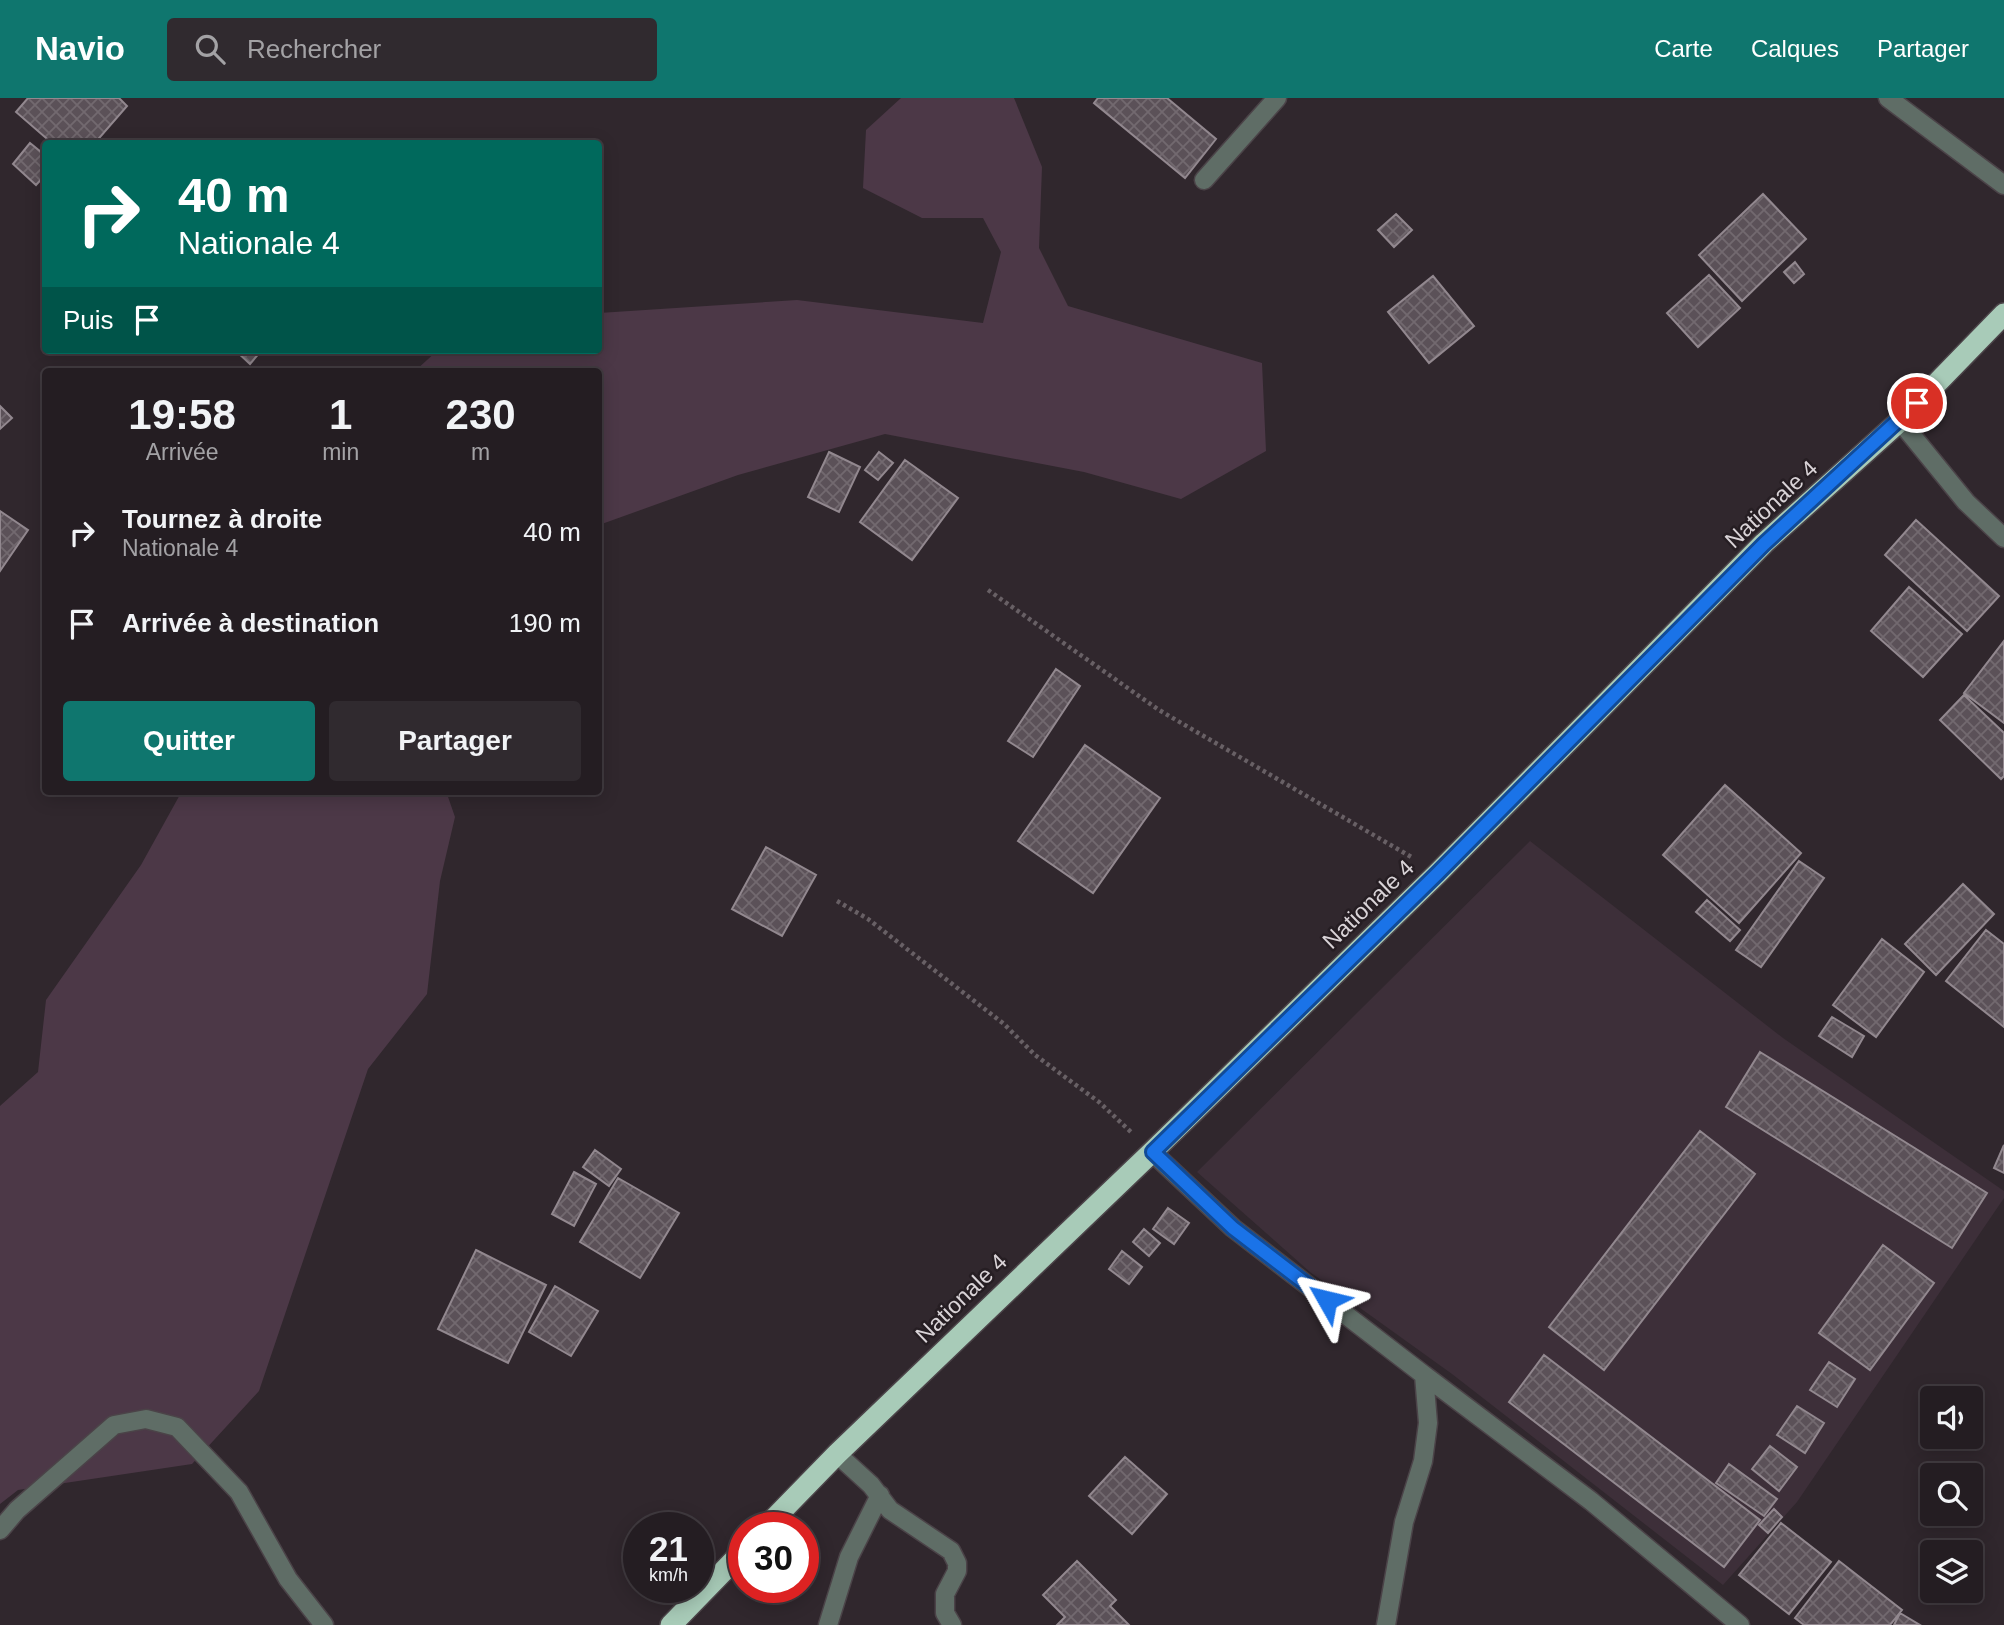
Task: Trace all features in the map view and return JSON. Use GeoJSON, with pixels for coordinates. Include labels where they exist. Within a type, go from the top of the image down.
{"type":"FeatureCollection","features":[{"type":"Feature","properties":{"kind":"highway","name":"Nationale 4"},"geometry":{"type":"LineString","coordinates":[[781,1512],[837,1454],[1153,1152],[1438,873],[1764,544],[1900,421],[2004,314]]}},
{"type":"Feature","properties":{"kind":"highway"},"geometry":{"type":"LineString","coordinates":[[671,1625],[728,1566]]}},
{"type":"Feature","properties":{"kind":"street"},"geometry":{"type":"LineString","coordinates":[[1204,180],[1277,98]]}},
{"type":"Feature","properties":{"kind":"street"},"geometry":{"type":"LineString","coordinates":[[1888,98],[2004,185]]}},
{"type":"Feature","properties":{"kind":"street"},"geometry":{"type":"LineString","coordinates":[[1900,421],[1966,502],[2004,538]]}},
{"type":"Feature","properties":{"kind":"street"},"geometry":{"type":"LineString","coordinates":[[1153,1152],[1233,1228],[1591,1501],[1740,1625]]}},
{"type":"Feature","properties":{"kind":"street"},"geometry":{"type":"LineString","coordinates":[[1386,1625],[1404,1522],[1423,1461],[1428,1423],[1424,1374]]}},
{"type":"Feature","properties":{"kind":"street"},"geometry":{"type":"LineString","coordinates":[[0,1530],[17,1510],[114,1425],[146,1419],[177,1427],[239,1492],[288,1580],[324,1625]]}},
{"type":"Feature","properties":{"kind":"street"},"geometry":{"type":"LineString","coordinates":[[837,1454],[880,1495],[890,1510],[951,1551],[957,1563],[957,1571],[945,1594],[945,1613],[952,1625]]}},
{"type":"Feature","properties":{"kind":"street"},"geometry":{"type":"LineString","coordinates":[[828,1625],[849,1557],[880,1495]]}},
{"type":"Feature","properties":{"kind":"path"},"geometry":{"type":"LineString","coordinates":[[988,590],[1159,710],[1267,769],[1438,873]]}},
{"type":"Feature","properties":{"kind":"path"},"geometry":{"type":"LineString","coordinates":[[838,901],[868,919],[1004,1024],[1035,1055],[1100,1102],[1153,1152]]}},
{"type":"Feature","properties":{"kind":"shaded area"},"geometry":{"type":"Polygon","coordinates":[[[901,98],[1014,98],[1042,167],[1039,248],[1068,306],[1262,363],[1266,451],[1181,499],[1084,472],[885,434],[738,475],[602,524],[602,368],[418,368],[434,354],[602,354],[602,313],[797,300],[983,323],[1001,252],[983,218],[922,218],[863,188],[866,130],[901,98]]]}},
{"type":"Feature","properties":{"kind":"shaded area"},"geometry":{"type":"Polygon","coordinates":[[[180,795],[447,795],[455,817],[440,881],[427,994],[368,1069],[259,1391],[192,1464],[18,1490],[0,1504],[0,1106],[38,1072],[46,1000],[141,865],[180,795]]]}},
{"type":"Feature","properties":{"kind":"shaded area"},"geometry":{"type":"Polygon","coordinates":[[[1530,841],[1783,1038],[2004,1191],[2004,1198],[1797,1502],[1723,1585],[1452,1374],[1310,1272],[1197,1172],[1530,841]]]}},
{"type":"Feature","properties":{"kind":"building"},"geometry":{"type":"Polygon","coordinates":[[[28,98],[119,98],[127,106],[97,140],[48,140],[16,112],[28,98]]]}},
{"type":"Feature","properties":{"kind":"building"},"geometry":{"type":"Polygon","coordinates":[[[1098,98],[1167,98],[1216,139],[1185,178],[1094,103],[1098,98]]]}},
{"type":"Feature","properties":{"kind":"building"},"geometry":{"type":"Polygon","coordinates":[[[30,143],[42,153],[42,178],[36,185],[13,164],[30,143]]]}},
{"type":"Feature","properties":{"kind":"building"},"geometry":{"type":"Polygon","coordinates":[[[1763,194],[1806,239],[1742,301],[1699,255],[1763,194]]]}},
{"type":"Feature","properties":{"kind":"building"},"geometry":{"type":"Polygon","coordinates":[[[1396,214],[1412,230],[1394,247],[1378,230],[1396,214]]]}},
{"type":"Feature","properties":{"kind":"building"},"geometry":{"type":"Polygon","coordinates":[[[1795,262],[1804,274],[1794,283],[1784,272],[1795,262]]]}},
{"type":"Feature","properties":{"kind":"building"},"geometry":{"type":"Polygon","coordinates":[[[1709,275],[1740,308],[1698,347],[1667,313],[1709,275]]]}},
{"type":"Feature","properties":{"kind":"building"},"geometry":{"type":"Polygon","coordinates":[[[1433,276],[1474,326],[1429,363],[1388,312],[1433,276]]]}},
{"type":"Feature","properties":{"kind":"building"},"geometry":{"type":"Polygon","coordinates":[[[239,354],[258,354],[250,364],[239,354]]]}},
{"type":"Feature","properties":{"kind":"building"},"geometry":{"type":"Polygon","coordinates":[[[0,406],[12,418],[0,429],[0,406]]]}},
{"type":"Feature","properties":{"kind":"building"},"geometry":{"type":"Polygon","coordinates":[[[829,452],[860,467],[839,512],[808,497],[829,452]]]}},
{"type":"Feature","properties":{"kind":"building"},"geometry":{"type":"Polygon","coordinates":[[[879,452],[893,463],[878,480],[865,470],[879,452]]]}},
{"type":"Feature","properties":{"kind":"building"},"geometry":{"type":"Polygon","coordinates":[[[905,460],[958,498],[912,560],[860,522],[905,460]]]}},
{"type":"Feature","properties":{"kind":"building"},"geometry":{"type":"Polygon","coordinates":[[[0,511],[28,530],[0,571],[0,511]]]}},
{"type":"Feature","properties":{"kind":"building"},"geometry":{"type":"Polygon","coordinates":[[[1916,520],[1999,596],[1967,631],[1885,555],[1916,520]]]}},
{"type":"Feature","properties":{"kind":"building"},"geometry":{"type":"Polygon","coordinates":[[[1909,587],[1962,634],[1923,677],[1871,631],[1909,587]]]}},
{"type":"Feature","properties":{"kind":"building"},"geometry":{"type":"Polygon","coordinates":[[[2004,641],[2004,723],[1964,693],[2004,641]]]}},
{"type":"Feature","properties":{"kind":"building"},"geometry":{"type":"Polygon","coordinates":[[[1056,669],[1080,686],[1033,757],[1008,741],[1056,669]]]}},
{"type":"Feature","properties":{"kind":"building"},"geometry":{"type":"Polygon","coordinates":[[[1964,695],[2004,733],[2004,776],[2001,779],[1940,720],[1964,695]]]}},
{"type":"Feature","properties":{"kind":"building"},"geometry":{"type":"Polygon","coordinates":[[[1085,745],[1160,798],[1093,893],[1018,841],[1085,745]]]}},
{"type":"Feature","properties":{"kind":"building"},"geometry":{"type":"Polygon","coordinates":[[[1725,785],[1801,853],[1739,923],[1663,855],[1725,785]]]}},
{"type":"Feature","properties":{"kind":"building"},"geometry":{"type":"Polygon","coordinates":[[[766,847],[816,875],[782,936],[732,909],[766,847]]]}},
{"type":"Feature","properties":{"kind":"building"},"geometry":{"type":"Polygon","coordinates":[[[1799,861],[1824,878],[1761,967],[1736,950],[1799,861]]]}},
{"type":"Feature","properties":{"kind":"building"},"geometry":{"type":"Polygon","coordinates":[[[1963,884],[1994,914],[1936,975],[1905,944],[1963,884]]]}},
{"type":"Feature","properties":{"kind":"building"},"geometry":{"type":"Polygon","coordinates":[[[1707,900],[1740,930],[1730,941],[1696,912],[1707,900]]]}},
{"type":"Feature","properties":{"kind":"building"},"geometry":{"type":"Polygon","coordinates":[[[1986,930],[2004,944],[2004,1027],[1946,981],[1986,930]]]}},
{"type":"Feature","properties":{"kind":"building"},"geometry":{"type":"Polygon","coordinates":[[[1882,939],[1924,972],[1876,1037],[1833,1005],[1882,939]]]}},
{"type":"Feature","properties":{"kind":"building"},"geometry":{"type":"Polygon","coordinates":[[[1832,1017],[1864,1036],[1852,1057],[1819,1036],[1832,1017]]]}},
{"type":"Feature","properties":{"kind":"building"},"geometry":{"type":"Polygon","coordinates":[[[1760,1052],[1987,1193],[1952,1248],[1726,1107],[1760,1052]]]}},
{"type":"Feature","properties":{"kind":"building"},"geometry":{"type":"Polygon","coordinates":[[[1700,1131],[1755,1174],[1604,1370],[1549,1327],[1700,1131]]]}},
{"type":"Feature","properties":{"kind":"building"},"geometry":{"type":"Polygon","coordinates":[[[2004,1145],[2004,1173],[1994,1168],[2004,1145]]]}},
{"type":"Feature","properties":{"kind":"building"},"geometry":{"type":"Polygon","coordinates":[[[595,1150],[621,1169],[609,1186],[583,1167],[595,1150]]]}},
{"type":"Feature","properties":{"kind":"building"},"geometry":{"type":"Polygon","coordinates":[[[574,1172],[596,1184],[574,1226],[552,1214],[574,1172]]]}},
{"type":"Feature","properties":{"kind":"building"},"geometry":{"type":"Polygon","coordinates":[[[618,1178],[679,1213],[640,1278],[580,1242],[618,1178]]]}},
{"type":"Feature","properties":{"kind":"building"},"geometry":{"type":"Polygon","coordinates":[[[1168,1208],[1189,1223],[1174,1244],[1153,1229],[1168,1208]]]}},
{"type":"Feature","properties":{"kind":"building"},"geometry":{"type":"Polygon","coordinates":[[[1144,1229],[1160,1243],[1149,1256],[1133,1242],[1144,1229]]]}},
{"type":"Feature","properties":{"kind":"building"},"geometry":{"type":"Polygon","coordinates":[[[1883,1245],[1934,1283],[1870,1370],[1819,1333],[1883,1245]]]}},
{"type":"Feature","properties":{"kind":"building"},"geometry":{"type":"Polygon","coordinates":[[[476,1250],[546,1285],[508,1363],[438,1329],[476,1250]]]}},
{"type":"Feature","properties":{"kind":"building"},"geometry":{"type":"Polygon","coordinates":[[[1122,1251],[1142,1267],[1129,1284],[1109,1269],[1122,1251]]]}},
{"type":"Feature","properties":{"kind":"building"},"geometry":{"type":"Polygon","coordinates":[[[555,1286],[598,1311],[571,1356],[529,1332],[555,1286]]]}},
{"type":"Feature","properties":{"kind":"building"},"geometry":{"type":"Polygon","coordinates":[[[1544,1355],[1760,1520],[1724,1567],[1509,1402],[1544,1355]]]}},
{"type":"Feature","properties":{"kind":"building"},"geometry":{"type":"Polygon","coordinates":[[[1829,1362],[1855,1379],[1837,1407],[1810,1390],[1829,1362]]]}},
{"type":"Feature","properties":{"kind":"building"},"geometry":{"type":"Polygon","coordinates":[[[1797,1406],[1824,1423],[1805,1453],[1777,1435],[1797,1406]]]}},
{"type":"Feature","properties":{"kind":"building"},"geometry":{"type":"Polygon","coordinates":[[[1770,1446],[1797,1467],[1779,1491],[1752,1469],[1770,1446]]]}},
{"type":"Feature","properties":{"kind":"building"},"geometry":{"type":"Polygon","coordinates":[[[1125,1457],[1167,1494],[1132,1534],[1089,1496],[1125,1457]]]}},
{"type":"Feature","properties":{"kind":"building"},"geometry":{"type":"Polygon","coordinates":[[[1729,1464],[1777,1499],[1764,1516],[1716,1483],[1729,1464]]]}},
{"type":"Feature","properties":{"kind":"building"},"geometry":{"type":"Polygon","coordinates":[[[1774,1509],[1782,1517],[1768,1533],[1759,1525],[1774,1509]]]}},
{"type":"Feature","properties":{"kind":"building"},"geometry":{"type":"Polygon","coordinates":[[[1781,1523],[1831,1562],[1789,1614],[1739,1575],[1781,1523]]]}},
{"type":"Feature","properties":{"kind":"building"},"geometry":{"type":"Polygon","coordinates":[[[1077,1561],[1116,1600],[1110,1606],[1129,1625],[1057,1625],[1065,1617],[1043,1595],[1077,1561]]]}},
{"type":"Feature","properties":{"kind":"building"},"geometry":{"type":"Polygon","coordinates":[[[1839,1561],[1902,1610],[1890,1625],[1804,1625],[1795,1618],[1839,1561]]]}},
{"type":"Feature","properties":{"kind":"building"},"geometry":{"type":"Polygon","coordinates":[[[1900,1613],[1920,1625],[1894,1625],[1900,1613]]]}},
{"type":"Feature","properties":{"kind":"route"},"geometry":{"type":"LineString","coordinates":[[1327,1300],[1233,1228],[1153,1152],[1438,873],[1764,544],[1917,403]]}}]}
